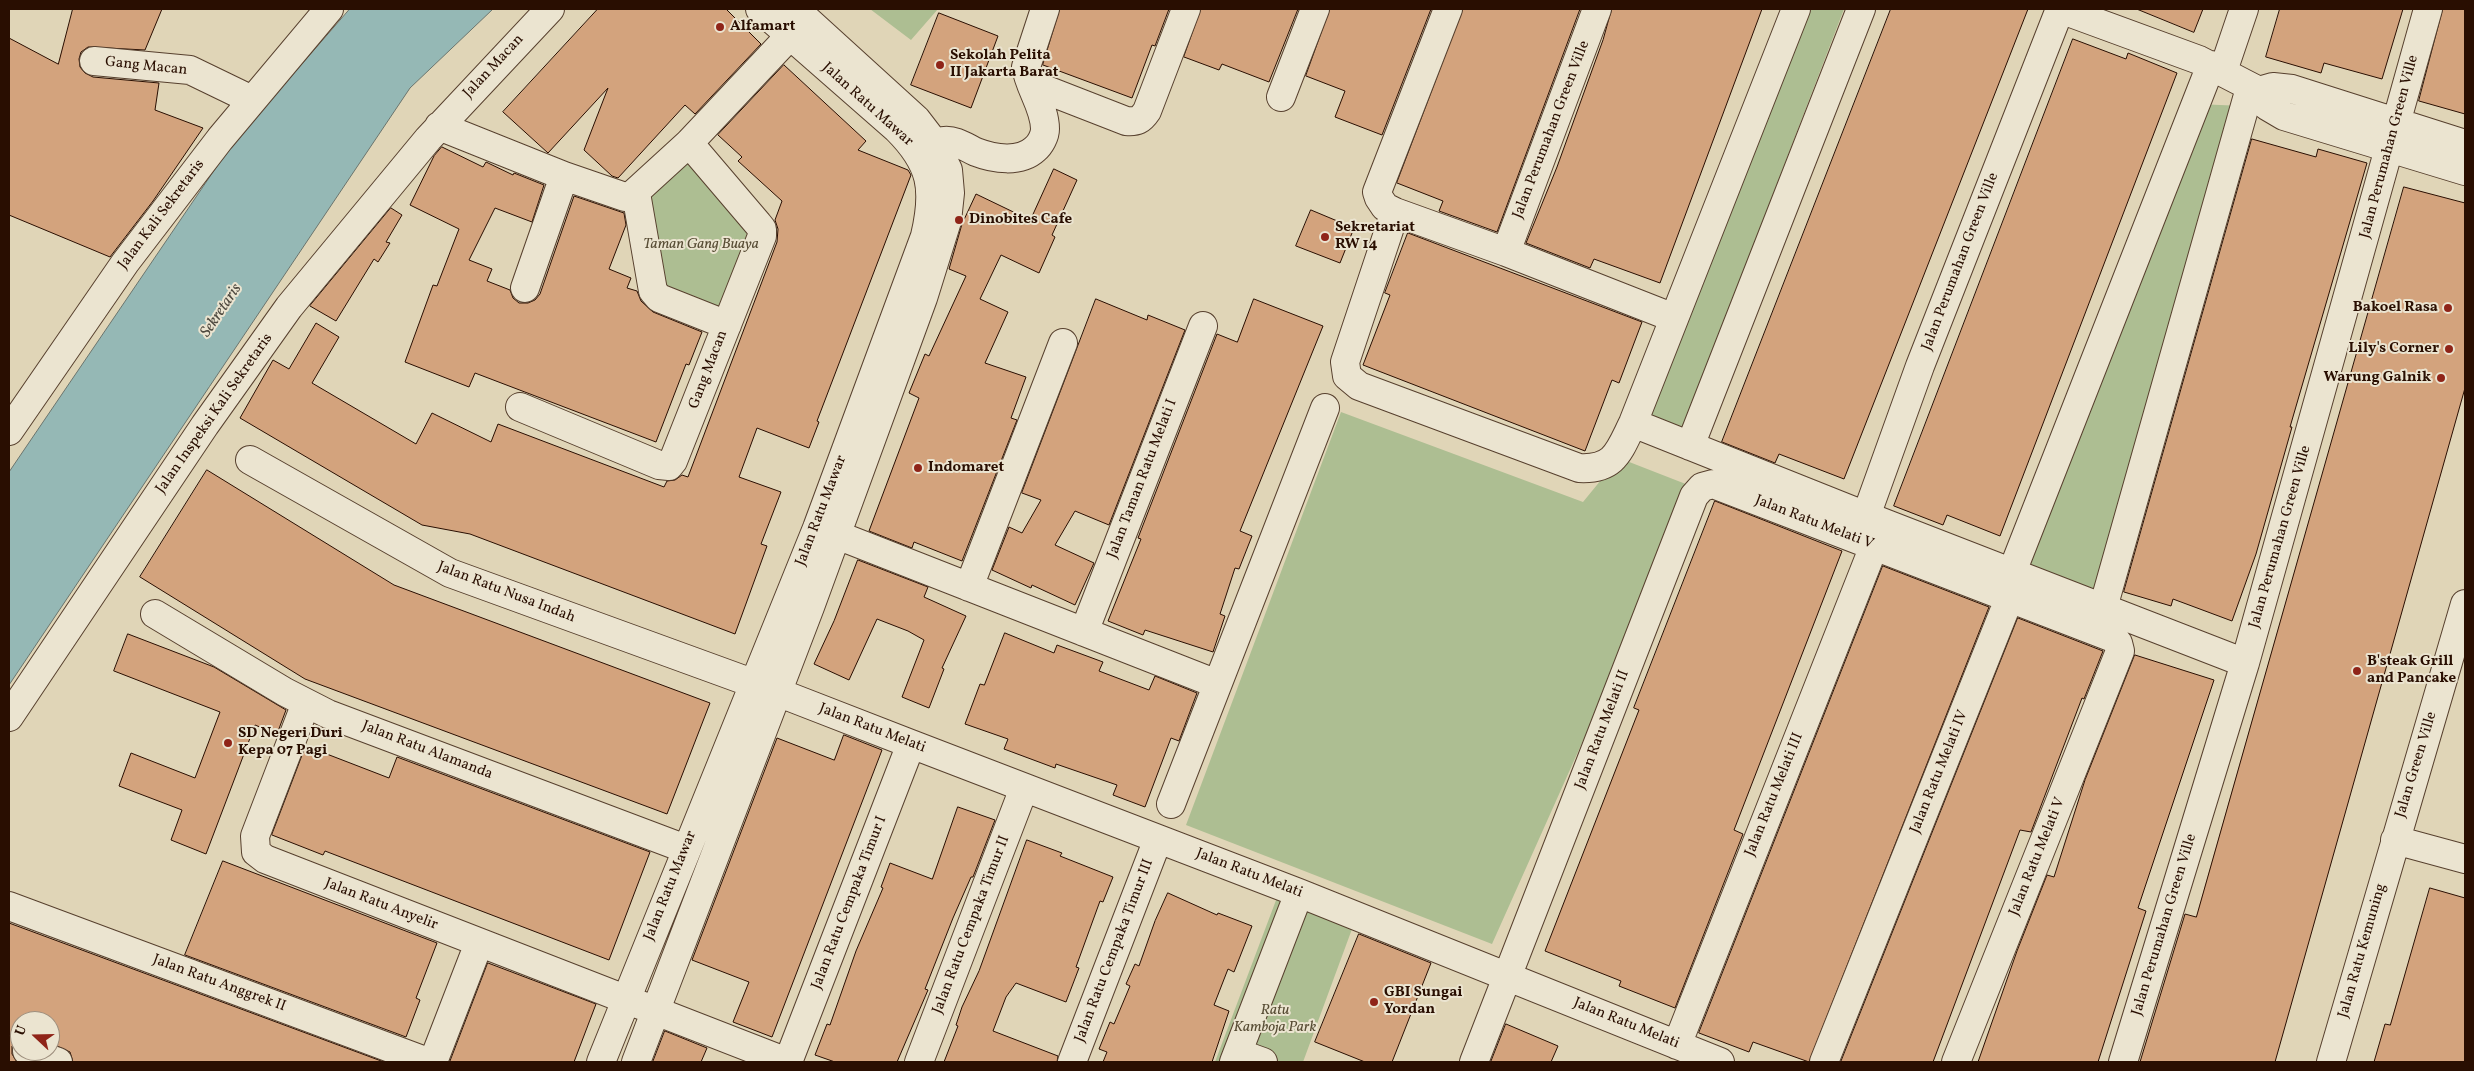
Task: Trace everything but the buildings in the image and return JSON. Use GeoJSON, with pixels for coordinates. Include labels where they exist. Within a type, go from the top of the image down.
{"type":"FeatureCollection","features":[{"type":"Feature","properties":{"kind":"street","name":"Jalan Kali Sekretaris"},"geometry":{"type":"LineString","coordinates":[[9,431],[125,263],[252,100],[329,9]]}},
{"type":"Feature","properties":{"kind":"street","name":"Jalan Macan"},"geometry":{"type":"LineString","coordinates":[[439,126],[550,9]]}},
{"type":"Feature","properties":{"kind":"street","name":"Jalan Ratu Mawar"},"geometry":{"type":"LineString","coordinates":[[636,1062],[655,1012],[765,688],[816,528],[925,236],[931,211],[928,150],[916,119],[797,21],[760,9]]}},
{"type":"Feature","properties":{"kind":"street"},"geometry":{"type":"LineString","coordinates":[[928,150],[943,141],[994,157],[1013,158],[1029,156],[1039,146],[1045,132],[1044,118],[1030,84],[1026,66],[1027,58],[1045,9]]}},
{"type":"Feature","properties":{"kind":"street"},"geometry":{"type":"LineString","coordinates":[[1030,84],[1126,121],[1134,122],[1142,119],[1147,111],[1186,9]]}},
{"type":"Feature","properties":{"kind":"street"},"geometry":{"type":"LineString","coordinates":[[1281,97],[1315,9]]}},
{"type":"Feature","properties":{"kind":"street"},"geometry":{"type":"LineString","coordinates":[[1448,9],[1378,192],[1379,198],[1385,207],[1674,318]]}},
{"type":"Feature","properties":{"kind":"street","name":"Jalan Perumahan Green Ville"},"geometry":{"type":"LineString","coordinates":[[1506,252],[1597,9]]}},
{"type":"Feature","properties":{"kind":"street"},"geometry":{"type":"LineString","coordinates":[[1395,212],[1345,362],[1347,376],[1359,386],[1579,468],[1594,469],[1607,465],[1617,455],[1633,423],[1796,9]]}},
{"type":"Feature","properties":{"kind":"street"},"geometry":{"type":"LineString","coordinates":[[1690,446],[1861,9]]}},
{"type":"Feature","properties":{"kind":"street"},"geometry":{"type":"LineString","coordinates":[[2060,9],[2217,68],[2254,89],[2267,106],[2284,116],[2390,150],[2465,171]]}},
{"type":"Feature","properties":{"kind":"street","name":"Jalan Perumahan Green Ville"},"geometry":{"type":"LineString","coordinates":[[1866,516],[1923,357],[2060,9]]}},
{"type":"Feature","properties":{"kind":"street"},"geometry":{"type":"LineString","coordinates":[[2012,572],[2217,68],[2244,9]]}},
{"type":"Feature","properties":{"kind":"street","name":"Jalan Perumahan Green Ville"},"geometry":{"type":"LineString","coordinates":[[2123,1062],[2246,663],[2428,9]]}},
{"type":"Feature","properties":{"kind":"street"},"geometry":{"type":"LineString","coordinates":[[439,126],[564,176],[625,197],[636,193],[689,143],[797,21]]}},
{"type":"Feature","properties":{"kind":"street","name":"Gang Macan"},"geometry":{"type":"LineString","coordinates":[[94,61],[190,70],[252,100]]}},
{"type":"Feature","properties":{"kind":"street"},"geometry":{"type":"LineString","coordinates":[[2254,89],[2273,87],[2292,89],[2465,144]]}},
{"type":"Feature","properties":{"kind":"street"},"geometry":{"type":"LineString","coordinates":[[2104,608],[2254,89]]}},
{"type":"Feature","properties":{"kind":"street","name":"Jalan Inspeksi Kali Sekretaris"},"geometry":{"type":"LineString","coordinates":[[9,717],[205,426],[289,307],[439,126]]}},
{"type":"Feature","properties":{"kind":"street","name":"Gang Macan"},"geometry":{"type":"LineString","coordinates":[[520,407],[659,465],[669,466],[673,461],[762,236],[762,229],[689,143]]}},
{"type":"Feature","properties":{"kind":"street","name":"Jalan Ratu Mawar"},"geometry":{"type":"LineString","coordinates":[[601,1062],[686,849],[765,688],[836,536],[923,298],[947,221],[950,193],[948,170],[928,150]]}},
{"type":"Feature","properties":{"kind":"street"},"geometry":{"type":"LineString","coordinates":[[525,288],[564,176]]}},
{"type":"Feature","properties":{"kind":"street"},"geometry":{"type":"LineString","coordinates":[[636,193],[653,291],[659,298],[726,325]]}},
{"type":"Feature","properties":{"kind":"street","name":"Jalan Taman Ratu Melati I"},"geometry":{"type":"LineString","coordinates":[[1084,632],[1203,326]]}},
{"type":"Feature","properties":{"kind":"street"},"geometry":{"type":"LineString","coordinates":[[969,587],[1063,343]]}},
{"type":"Feature","properties":{"kind":"street"},"geometry":{"type":"LineString","coordinates":[[1171,804],[1325,408]]}},
{"type":"Feature","properties":{"kind":"street"},"geometry":{"type":"LineString","coordinates":[[1633,423],[1866,516],[2246,663]]}},
{"type":"Feature","properties":{"kind":"street","name":"Jalan Ratu Nusa Indah"},"geometry":{"type":"LineString","coordinates":[[250,460],[450,574],[765,688]]}},
{"type":"Feature","properties":{"kind":"street","name":"Jalan Ratu Melati V"},"geometry":{"type":"LineString","coordinates":[[1702,487],[1713,484],[2113,638],[2118,643],[2120,651],[1956,1062]]}},
{"type":"Feature","properties":{"kind":"street","name":"Jalan Ratu Melati II"},"geometry":{"type":"LineString","coordinates":[[1474,1062],[1694,496],[1702,487]]}},
{"type":"Feature","properties":{"kind":"street"},"geometry":{"type":"LineString","coordinates":[[836,536],[1218,684]]}},
{"type":"Feature","properties":{"kind":"street","name":"Jalan Ratu Melati III"},"geometry":{"type":"LineString","coordinates":[[1677,1045],[1874,546]]}},
{"type":"Feature","properties":{"kind":"street","name":"Jalan Ratu Melati IV"},"geometry":{"type":"LineString","coordinates":[[1824,1062],[2010,599]]}},
{"type":"Feature","properties":{"kind":"street","name":"Jalan Green Ville"},"geometry":{"type":"LineString","coordinates":[[2395,840],[2465,604]]}},
{"type":"Feature","properties":{"kind":"street","name":"Jalan Ratu Alamanda"},"geometry":{"type":"LineString","coordinates":[[155,614],[328,714],[686,849]]}},
{"type":"Feature","properties":{"kind":"street","name":"Jalan Ratu Melati"},"geometry":{"type":"LineString","coordinates":[[765,688],[1299,893],[1720,1062]]}},
{"type":"Feature","properties":{"kind":"street","name":"Jalan Ratu Anyelir"},"geometry":{"type":"LineString","coordinates":[[306,703],[255,836],[256,852],[265,859],[655,1012],[788,1062]]}},
{"type":"Feature","properties":{"kind":"street","name":"Jalan Ratu Cempaka Timur I"},"geometry":{"type":"LineString","coordinates":[[788,1062],[911,744]]}},
{"type":"Feature","properties":{"kind":"street","name":"Jalan Ratu Cempaka Timur II"},"geometry":{"type":"LineString","coordinates":[[919,1062],[1024,788]]}},
{"type":"Feature","properties":{"kind":"street","name":"Jalan Ratu Cempaka Timur III"},"geometry":{"type":"LineString","coordinates":[[1072,1062],[1158,839]]}},
{"type":"Feature","properties":{"kind":"street"},"geometry":{"type":"LineString","coordinates":[[2395,840],[2465,859]]}},
{"type":"Feature","properties":{"kind":"street","name":"Jalan Ratu Kemuning"},"geometry":{"type":"LineString","coordinates":[[2331,1062],[2395,840]]}},
{"type":"Feature","properties":{"kind":"street"},"geometry":{"type":"LineString","coordinates":[[1262,1062],[1236,1057],[1299,893]]}},
{"type":"Feature","properties":{"kind":"street","name":"Jalan Ratu Anggrek II"},"geometry":{"type":"LineString","coordinates":[[9,906],[428,1062]]}},
{"type":"Feature","properties":{"kind":"street"},"geometry":{"type":"LineString","coordinates":[[433,1062],[479,943]]}},
{"type":"Feature","properties":{"kind":"green space"},"geometry":{"type":"Polygon","coordinates":[[[870,9],[938,9],[911,40],[870,9]]]}},
{"type":"Feature","properties":{"kind":"green space"},"geometry":{"type":"Polygon","coordinates":[[[1799,9],[1844,9],[1674,452],[1628,434],[1799,9]]]}},
{"type":"Feature","properties":{"kind":"green space"},"geometry":{"type":"Polygon","coordinates":[[[2196,104],[2244,106],[2100,597],[2017,564],[2196,104]]]}},
{"type":"Feature","properties":{"kind":"green space","name":"Taman Gang Buaya"},"geometry":{"type":"Polygon","coordinates":[[[685,161],[753,235],[724,316],[658,283],[654,215],[649,197],[685,161]]]}},
{"type":"Feature","properties":{"kind":"green space"},"geometry":{"type":"Polygon","coordinates":[[[1341,412],[1583,502],[1619,458],[1696,488],[1492,944],[1186,825],[1341,412]]]}},
{"type":"Feature","properties":{"kind":"green space","name":"Ratu Kamboja Park"},"geometry":{"type":"Polygon","coordinates":[[[1284,879],[1359,910],[1303,1062],[1215,1062],[1284,879]]]}},
{"type":"Feature","properties":{"kind":"water","name":"Sekretaris"},"geometry":{"type":"Polygon","coordinates":[[[350,9],[493,9],[410,88],[9,685],[9,472],[230,147],[350,9]]]}},
{"type":"Feature","properties":{"kind":"place","name":"Alfamart"},"geometry":{"type":"Point","coordinates":[720,27]}},
{"type":"Feature","properties":{"kind":"place","name":"Sekolah Pelita II Jakarta Barat"},"geometry":{"type":"Point","coordinates":[940,65]}},
{"type":"Feature","properties":{"kind":"place","name":"Dinobites Cafe"},"geometry":{"type":"Point","coordinates":[959,220]}},
{"type":"Feature","properties":{"kind":"place","name":"Sekretariat RW 14"},"geometry":{"type":"Point","coordinates":[1325,237]}},
{"type":"Feature","properties":{"kind":"place","name":"Bakoel Rasa"},"geometry":{"type":"Point","coordinates":[2448,308]}},
{"type":"Feature","properties":{"kind":"place","name":"Lily's Corner"},"geometry":{"type":"Point","coordinates":[2449,349]}},
{"type":"Feature","properties":{"kind":"place","name":"Warung Galnik"},"geometry":{"type":"Point","coordinates":[2441,378]}},
{"type":"Feature","properties":{"kind":"place","name":"Indomaret"},"geometry":{"type":"Point","coordinates":[918,468]}},
{"type":"Feature","properties":{"kind":"place","name":"B'steak Grill and Pancake"},"geometry":{"type":"Point","coordinates":[2357,671]}},
{"type":"Feature","properties":{"kind":"place","name":"SD Negeri Duri Kepa 07 Pagi"},"geometry":{"type":"Point","coordinates":[228,743]}},
{"type":"Feature","properties":{"kind":"place","name":"GBI Sungai Yordan"},"geometry":{"type":"Point","coordinates":[1374,1002]}}]}
